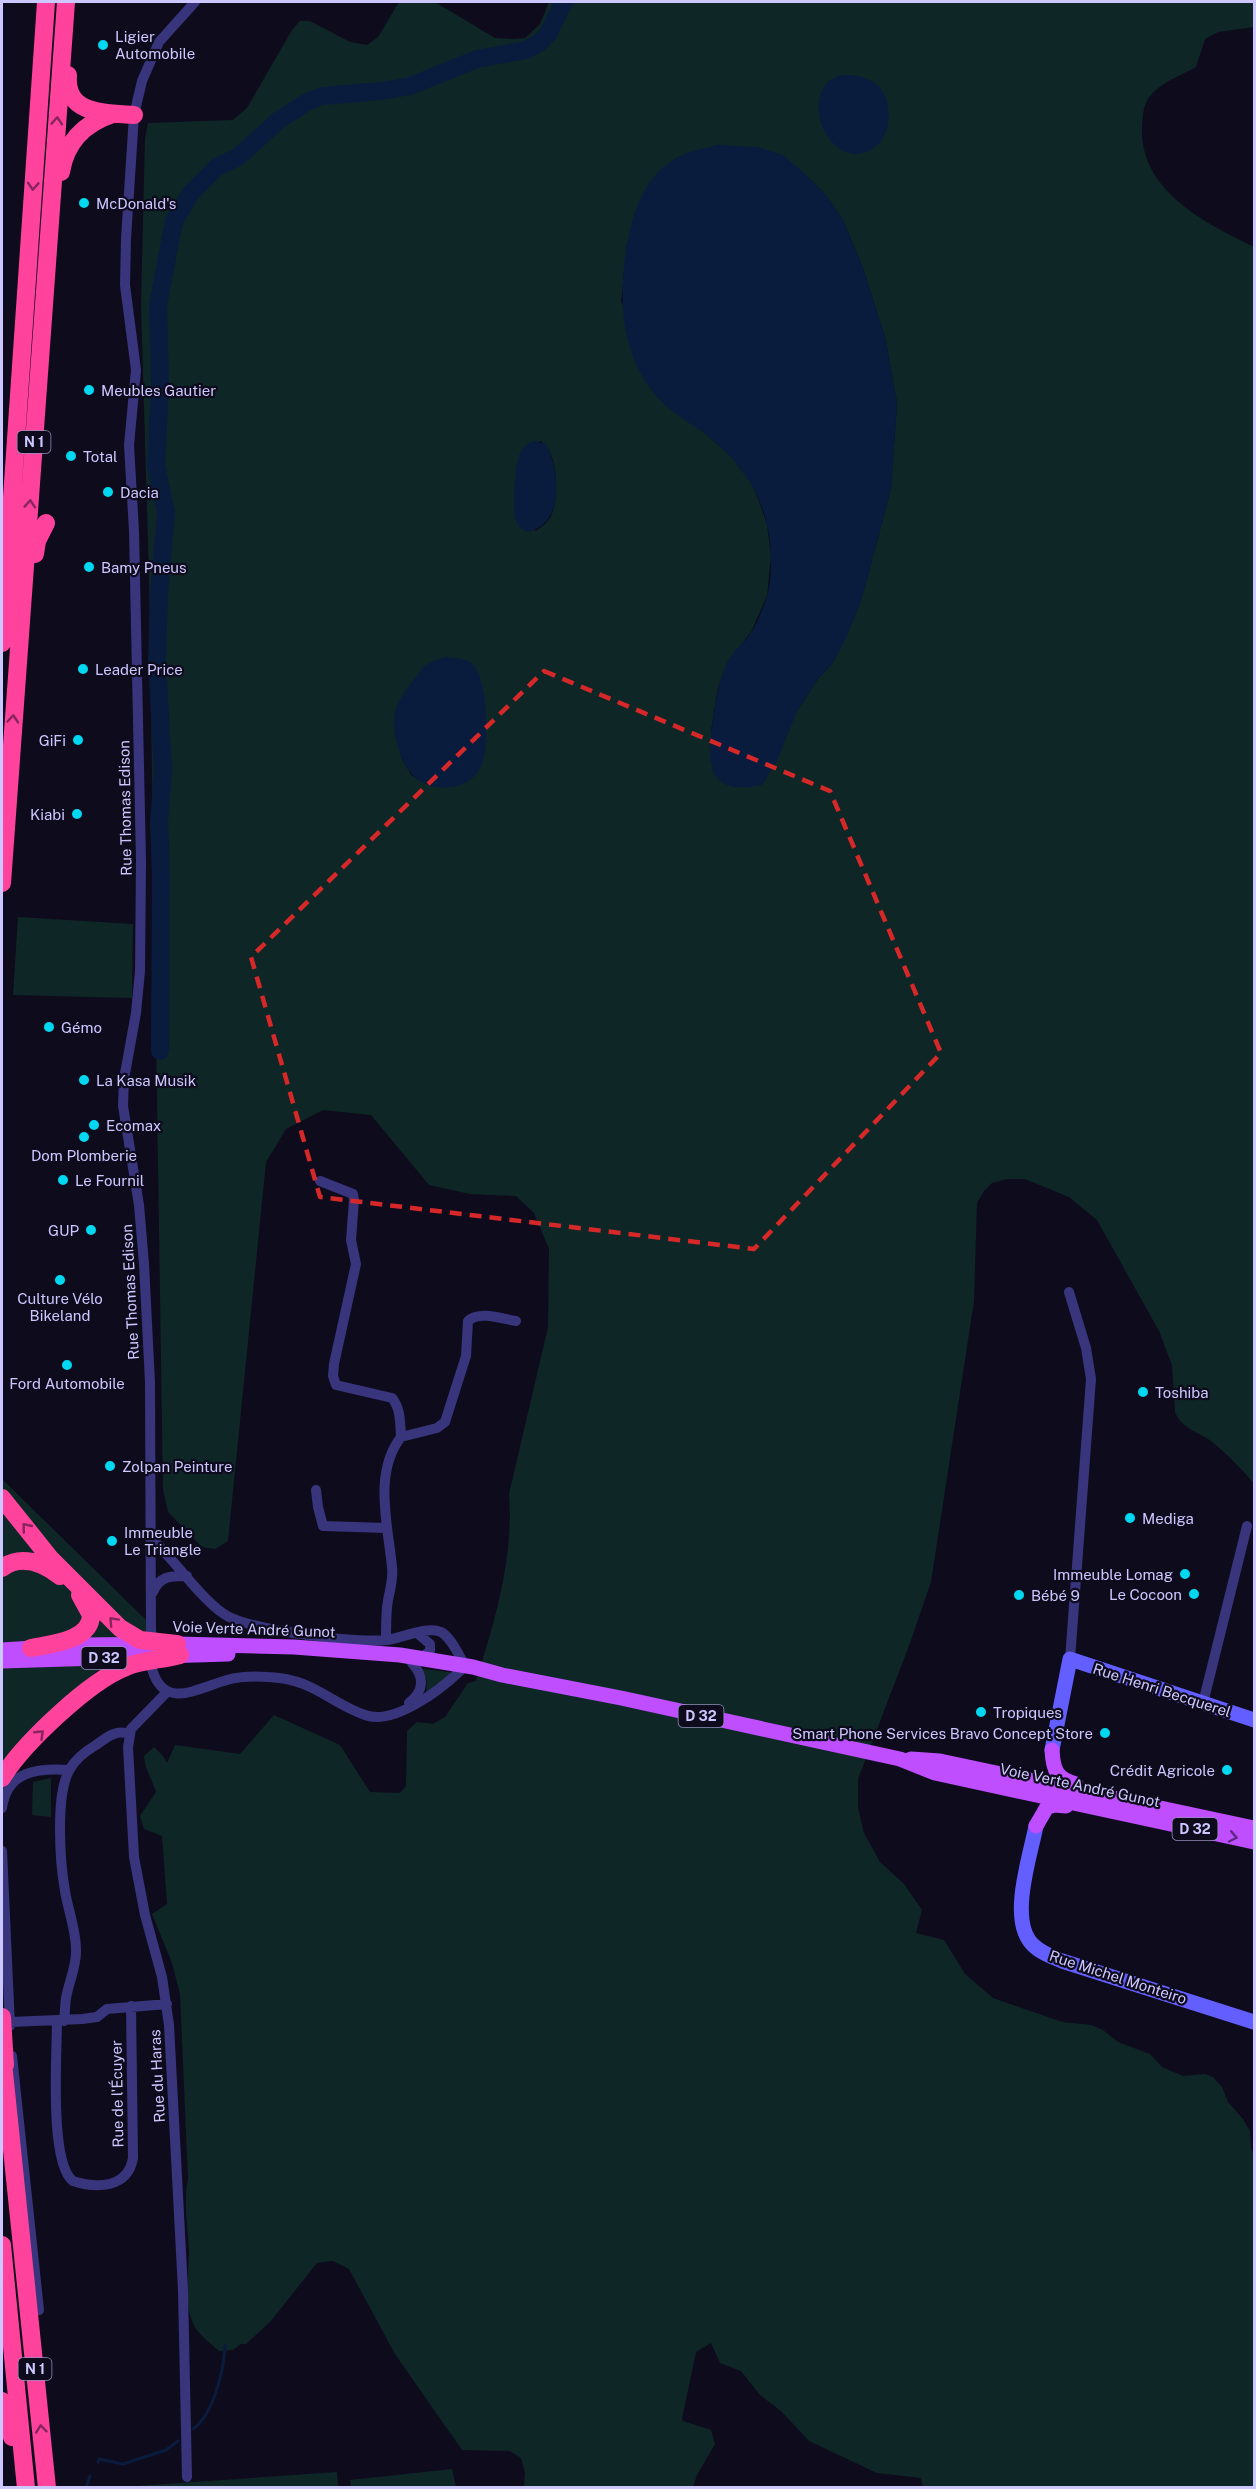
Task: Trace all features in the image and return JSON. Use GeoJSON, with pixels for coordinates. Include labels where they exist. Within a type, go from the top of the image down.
{"type":"FeatureCollection","features":[{"type":"Feature","properties":{"kind":"highway","name":"N 1"},"geometry":{"type":"LineString","coordinates":[[2,643],[46,2]]}},
{"type":"Feature","properties":{"kind":"highway","name":"N 1"},"geometry":{"type":"LineString","coordinates":[[2,883],[66,2]]}},
{"type":"Feature","properties":{"kind":"highway"},"geometry":{"type":"LineString","coordinates":[[73,2],[67,83],[69,92],[81,107],[113,114],[134,115]]}},
{"type":"Feature","properties":{"kind":"highway"},"geometry":{"type":"LineString","coordinates":[[47,274],[65,156],[74,139],[83,129],[96,119],[113,114]]}},
{"type":"Feature","properties":{"kind":"highway"},"geometry":{"type":"LineString","coordinates":[[44,312],[45,422],[50,435]]}},
{"type":"Feature","properties":{"kind":"highway"},"geometry":{"type":"LineString","coordinates":[[2,452],[8,441],[24,314]]}},
{"type":"Feature","properties":{"kind":"highway"},"geometry":{"type":"LineString","coordinates":[[17,671],[29,620],[37,542],[46,523]]}},
{"type":"Feature","properties":{"kind":"highway"},"geometry":{"type":"LineString","coordinates":[[2,563],[5,603]]}},
{"type":"Feature","properties":{"kind":"highway"},"geometry":{"type":"LineString","coordinates":[[2,1498],[50,1558],[120,1629],[140,1640],[179,1649]]}},
{"type":"Feature","properties":{"kind":"highway"},"geometry":{"type":"LineString","coordinates":[[2,1568],[8,1563],[23,1560],[47,1566],[81,1597],[91,1615],[90,1623],[81,1634],[63,1641],[31,1648]]}},
{"type":"Feature","properties":{"kind":"highway"},"geometry":{"type":"LineString","coordinates":[[2,1778],[15,1759],[97,1682],[129,1665],[179,1649]]}},
{"type":"Feature","properties":{"kind":"highway"},"geometry":{"type":"LineString","coordinates":[[4,2073],[6,2019]]}},
{"type":"Feature","properties":{"kind":"highway","name":"N 1"},"geometry":{"type":"LineString","coordinates":[[2,2053],[47,2487]]}},
{"type":"Feature","properties":{"kind":"highway","name":"N 1"},"geometry":{"type":"LineString","coordinates":[[2,2245],[24,2487]]}},
{"type":"Feature","properties":{"kind":"highway"},"geometry":{"type":"LineString","coordinates":[[2,2337],[6,2324],[6,2292]]}},
{"type":"Feature","properties":{"kind":"highway"},"geometry":{"type":"LineString","coordinates":[[2,2401],[24,2487]]}},
{"type":"Feature","properties":{"kind":"main road","name":"Voie Verte André Gunot"},"geometry":{"type":"LineString","coordinates":[[2,1650],[80,1645],[179,1649]]}},
{"type":"Feature","properties":{"kind":"main road","name":"Voie Verte André Gunot"},"geometry":{"type":"LineString","coordinates":[[2,1661],[179,1649],[294,1647],[385,1651],[417,1661],[490,1670],[502,1675],[621,1698],[900,1759],[917,1758],[940,1761],[991,1778],[1138,1810],[1254,1842]]}},
{"type":"Feature","properties":{"kind":"main road"},"geometry":{"type":"LineString","coordinates":[[991,1778],[1035,1773],[1044,1764],[1052,1750]]}},
{"type":"Feature","properties":{"kind":"main road"},"geometry":{"type":"LineString","coordinates":[[1036,1826],[1043,1811],[1054,1805],[1124,1818],[1138,1810],[1125,1796],[1062,1779],[1054,1769],[1052,1750]]}},
{"type":"Feature","properties":{"kind":"main road"},"geometry":{"type":"LineString","coordinates":[[991,1778],[1028,1798],[1034,1808],[1036,1826]]}},
{"type":"Feature","properties":{"kind":"main road","name":"Voie Verte André Gunot"},"geometry":{"type":"LineString","coordinates":[[1138,1810],[1254,1828]]}},
{"type":"Feature","properties":{"kind":"street","name":"Rue Thomas Edison"},"geometry":{"type":"LineString","coordinates":[[152,1632],[150,1382],[144,1264],[139,1205],[123,1106],[124,1079],[136,1012],[139,980],[141,861],[134,531],[129,445],[136,370],[125,285],[134,115],[142,81],[159,42],[195,2]]}},
{"type":"Feature","properties":{"kind":"street"},"geometry":{"type":"LineString","coordinates":[[320,1181],[347,1190],[353,1194],[354,1200],[351,1240],[356,1264],[333,1376],[336,1384],[392,1398],[397,1404],[401,1437]]}},
{"type":"Feature","properties":{"kind":"street"},"geometry":{"type":"LineString","coordinates":[[1052,1750],[1070,1659],[1090,1379],[1086,1348],[1070,1292]]}},
{"type":"Feature","properties":{"kind":"street"},"geometry":{"type":"LineString","coordinates":[[385,1651],[392,1566],[384,1509],[387,1466],[392,1448],[401,1437],[437,1428],[445,1422],[466,1356],[468,1321],[472,1317],[479,1316],[516,1321]]}},
{"type":"Feature","properties":{"kind":"street"},"geometry":{"type":"LineString","coordinates":[[316,1490],[323,1526],[386,1528]]}},
{"type":"Feature","properties":{"kind":"street"},"geometry":{"type":"LineString","coordinates":[[1203,1703],[1247,1526]]}},
{"type":"Feature","properties":{"kind":"street"},"geometry":{"type":"LineString","coordinates":[[152,1539],[212,1605],[229,1617],[306,1634],[344,1639],[385,1651],[417,1633],[433,1631],[442,1633],[463,1668],[418,1703],[381,1716],[366,1716],[316,1688],[278,1677],[243,1677],[175,1694],[159,1686],[152,1669]]}},
{"type":"Feature","properties":{"kind":"street"},"geometry":{"type":"LineString","coordinates":[[152,1598],[160,1581],[168,1576],[188,1576]]}},
{"type":"Feature","properties":{"kind":"street"},"geometry":{"type":"LineString","coordinates":[[397,1711],[420,1692],[421,1676],[417,1661],[430,1651],[430,1644],[417,1633]]}},
{"type":"Feature","properties":{"kind":"street","name":"Rue Henri Becquerel"},"geometry":{"type":"LineString","coordinates":[[1070,1659],[1254,1720]]}},
{"type":"Feature","properties":{"kind":"street"},"geometry":{"type":"LineString","coordinates":[[61,2021],[74,1969],[76,1946],[64,1889],[60,1838],[62,1797],[69,1770],[82,1754],[111,1734],[122,1732],[129,1734],[137,1721],[167,1692]]}},
{"type":"Feature","properties":{"kind":"street","name":"Rue du Haras"},"geometry":{"type":"LineString","coordinates":[[129,1734],[134,1857],[145,1915],[167,2004],[183,2290],[186,2477]]}},
{"type":"Feature","properties":{"kind":"street"},"geometry":{"type":"LineString","coordinates":[[2,1808],[9,1785],[18,1777],[52,1769],[69,1770]]}},
{"type":"Feature","properties":{"kind":"street","name":"Rue Michel Monteiro"},"geometry":{"type":"LineString","coordinates":[[1036,1826],[1021,1909],[1022,1923],[1033,1945],[1062,1961],[1254,2022]]}},
{"type":"Feature","properties":{"kind":"street"},"geometry":{"type":"LineString","coordinates":[[2,1851],[6,2019],[39,2310]]}},
{"type":"Feature","properties":{"kind":"street"},"geometry":{"type":"LineString","coordinates":[[6,2019],[61,2021],[97,2017],[107,2009],[167,2004]]}},
{"type":"Feature","properties":{"kind":"street","name":"Rue de l'Écuyer"},"geometry":{"type":"LineString","coordinates":[[61,2021],[57,2134],[63,2167],[72,2181],[109,2185],[126,2175],[133,2158],[131,2006]]}},
{"type":"Feature","properties":{"kind":"highlighted area"},"geometry":{"type":"Polygon","coordinates":[[[544,671],[830,791],[941,1053],[754,1249],[320,1197],[251,957],[544,671]]]}},
{"type":"Feature","properties":{"kind":"green space"},"geometry":{"type":"Polygon","coordinates":[[[399,2],[435,2],[495,38],[513,39],[525,38],[540,24],[549,2],[1254,2],[1254,27],[1218,32],[1205,39],[1196,67],[1169,81],[1151,95],[1144,109],[1142,137],[1146,157],[1155,175],[1168,191],[1200,217],[1254,247],[1254,1484],[1217,1446],[1186,1426],[1178,1418],[1175,1412],[1172,1365],[1159,1331],[1097,1220],[1069,1197],[1025,1179],[1007,1179],[992,1183],[977,1203],[974,1301],[931,1582],[858,1779],[858,1808],[864,1833],[880,1862],[904,1884],[922,1910],[916,1933],[944,1940],[965,1974],[993,1998],[1062,2022],[1091,2025],[1103,2030],[1118,2042],[1150,2054],[1162,2067],[1183,2076],[1205,2074],[1213,2077],[1250,2131],[1251,2148],[1254,2155],[1254,2487],[923,2487],[921,2478],[877,2473],[809,2441],[781,2411],[760,2395],[741,2371],[720,2363],[711,2343],[696,2352],[682,2419],[711,2430],[715,2444],[697,2475],[693,2487],[524,2487],[525,2473],[521,2458],[510,2451],[462,2450],[395,2354],[349,2269],[333,2261],[317,2263],[270,2322],[246,2344],[241,2344],[233,2350],[219,2351],[200,2334],[192,2321],[188,2296],[189,2252],[186,2206],[188,2179],[180,1994],[172,1963],[152,1914],[167,1904],[162,1836],[144,1829],[140,1816],[156,1792],[144,1756],[154,1747],[167,1763],[175,1745],[240,1754],[274,1715],[340,1745],[370,1792],[400,1793],[406,1786],[407,1731],[417,1722],[433,1724],[445,1717],[468,1683],[476,1681],[502,1589],[509,1541],[509,1494],[548,1327],[549,1249],[534,1213],[516,1196],[470,1194],[429,1185],[371,1115],[323,1110],[286,1129],[266,1162],[228,1541],[215,1549],[202,1547],[168,1512],[163,1489],[149,578],[141,304],[145,138],[148,123],[233,120],[247,108],[292,30],[300,21],[310,21],[350,42],[367,45],[378,37],[399,2]],[[718,145],[674,159],[627,243],[621,302],[707,435],[730,455],[753,485],[767,524],[771,557],[767,596],[751,632],[728,661],[718,688],[711,731],[787,733],[797,711],[818,679],[834,661],[861,601],[891,489],[897,403],[885,337],[863,268],[843,220],[825,194],[806,175],[718,145]],[[540,441],[517,464],[515,513],[536,531],[549,520],[555,500],[556,476],[551,454],[540,441]],[[401,757],[411,775],[432,787],[401,757]]]}},
{"type":"Feature","properties":{"kind":"green space"},"geometry":{"type":"Polygon","coordinates":[[[18,917],[133,924],[132,998],[13,995],[18,917]]]}},
{"type":"Feature","properties":{"kind":"green space"},"geometry":{"type":"Polygon","coordinates":[[[2,1479],[145,1619],[168,1644],[2,1660],[2,1479]]]}},
{"type":"Feature","properties":{"kind":"green space"},"geometry":{"type":"Polygon","coordinates":[[[127,1661],[108,1670],[97,1671],[2,1767],[2,1665],[127,1661]]]}},
{"type":"Feature","properties":{"kind":"green space"},"geometry":{"type":"Polygon","coordinates":[[[423,1669],[451,1674],[426,1692],[427,1682],[423,1669]]]}},
{"type":"Feature","properties":{"kind":"green space"},"geometry":{"type":"Polygon","coordinates":[[[51,1778],[51,1817],[32,1815],[33,1782],[51,1778]]]}},
{"type":"Feature","properties":{"kind":"green space"},"geometry":{"type":"Polygon","coordinates":[[[452,2469],[456,2487],[351,2487],[350,2480],[452,2469]]]}},
{"type":"Feature","properties":{"kind":"green space"},"geometry":{"type":"Polygon","coordinates":[[[337,2472],[338,2487],[121,2487],[337,2472]]]}},
{"type":"Feature","properties":{"kind":"water"},"geometry":{"type":"Polygon","coordinates":[[[840,75],[852,75],[871,81],[884,93],[887,101],[888,124],[885,133],[881,141],[867,152],[859,154],[842,150],[828,138],[824,131],[819,114],[820,96],[829,81],[840,75]]]}},
{"type":"Feature","properties":{"kind":"water"},"geometry":{"type":"Polygon","coordinates":[[[718,145],[757,147],[783,155],[825,194],[843,220],[863,268],[885,337],[897,403],[891,489],[861,601],[848,634],[834,661],[818,679],[797,711],[777,761],[762,785],[744,787],[730,786],[720,781],[714,773],[710,750],[711,735],[724,670],[732,655],[753,630],[767,597],[771,561],[767,525],[752,485],[735,462],[704,433],[664,404],[649,386],[637,367],[630,346],[623,302],[625,256],[629,234],[639,202],[650,182],[666,165],[680,156],[718,145]]]}},
{"type":"Feature","properties":{"kind":"water"},"geometry":{"type":"Polygon","coordinates":[[[534,441],[546,444],[551,455],[556,495],[548,519],[539,527],[527,532],[519,526],[515,517],[514,488],[520,453],[534,441]]]}},
{"type":"Feature","properties":{"kind":"water"},"geometry":{"type":"Polygon","coordinates":[[[445,657],[468,661],[477,670],[486,711],[486,742],[482,764],[477,773],[462,784],[444,788],[425,784],[417,779],[406,766],[398,746],[394,716],[400,700],[424,666],[445,657]]]}},
{"type":"Feature","properties":{"kind":"waterway"},"geometry":{"type":"LineString","coordinates":[[160,1051],[159,822],[163,771],[157,661],[159,593],[166,513],[156,465],[160,385],[158,305],[174,221],[191,193],[217,167],[238,157],[279,120],[307,102],[322,96],[382,91],[410,86],[477,59],[526,50],[539,43],[548,34],[564,2]]}},
{"type":"Feature","properties":{"kind":"waterway"},"geometry":{"type":"LineString","coordinates":[[193,2429],[207,2413],[212,2402],[223,2366],[225,2345]]}},
{"type":"Feature","properties":{"kind":"waterway"},"geometry":{"type":"LineString","coordinates":[[98,2462],[99,2459],[123,2464],[166,2450],[178,2441]]}},
{"type":"Feature","properties":{"kind":"waterway"},"geometry":{"type":"LineString","coordinates":[[86,2488],[90,2476]]}},
{"type":"Feature","properties":{"kind":"place","name":"Ligier Automobile"},"geometry":{"type":"Point","coordinates":[103,45]}},
{"type":"Feature","properties":{"kind":"place","name":"McDonald's"},"geometry":{"type":"Point","coordinates":[84,203]}},
{"type":"Feature","properties":{"kind":"place","name":"Meubles Gautier"},"geometry":{"type":"Point","coordinates":[89,390]}},
{"type":"Feature","properties":{"kind":"place","name":"Total"},"geometry":{"type":"Point","coordinates":[71,456]}},
{"type":"Feature","properties":{"kind":"place","name":"Dacia"},"geometry":{"type":"Point","coordinates":[108,492]}},
{"type":"Feature","properties":{"kind":"place","name":"Bamy Pneus"},"geometry":{"type":"Point","coordinates":[89,567]}},
{"type":"Feature","properties":{"kind":"place","name":"Leader Price"},"geometry":{"type":"Point","coordinates":[83,669]}},
{"type":"Feature","properties":{"kind":"place","name":"GiFi"},"geometry":{"type":"Point","coordinates":[78,740]}},
{"type":"Feature","properties":{"kind":"place","name":"Kiabi"},"geometry":{"type":"Point","coordinates":[77,814]}},
{"type":"Feature","properties":{"kind":"place","name":"Gémo"},"geometry":{"type":"Point","coordinates":[49,1027]}},
{"type":"Feature","properties":{"kind":"place","name":"La Kasa Musik"},"geometry":{"type":"Point","coordinates":[84,1080]}},
{"type":"Feature","properties":{"kind":"place","name":"Ecomax"},"geometry":{"type":"Point","coordinates":[94,1125]}},
{"type":"Feature","properties":{"kind":"place","name":"Dom Plomberie"},"geometry":{"type":"Point","coordinates":[84,1137]}},
{"type":"Feature","properties":{"kind":"place","name":"Le Fournil"},"geometry":{"type":"Point","coordinates":[63,1180]}},
{"type":"Feature","properties":{"kind":"place","name":"GUP"},"geometry":{"type":"Point","coordinates":[91,1230]}},
{"type":"Feature","properties":{"kind":"place","name":"Culture Vélo Bikeland"},"geometry":{"type":"Point","coordinates":[60,1280]}},
{"type":"Feature","properties":{"kind":"place","name":"Ford Automobile"},"geometry":{"type":"Point","coordinates":[67,1365]}},
{"type":"Feature","properties":{"kind":"place","name":"Toshiba"},"geometry":{"type":"Point","coordinates":[1143,1392]}},
{"type":"Feature","properties":{"kind":"place","name":"Zolpan Peinture"},"geometry":{"type":"Point","coordinates":[110,1466]}},
{"type":"Feature","properties":{"kind":"place","name":"Mediga"},"geometry":{"type":"Point","coordinates":[1130,1518]}},
{"type":"Feature","properties":{"kind":"place","name":"Immeuble Le Triangle"},"geometry":{"type":"Point","coordinates":[112,1541]}},
{"type":"Feature","properties":{"kind":"place","name":"Immeuble Lomag"},"geometry":{"type":"Point","coordinates":[1185,1574]}},
{"type":"Feature","properties":{"kind":"place","name":"Le Cocoon"},"geometry":{"type":"Point","coordinates":[1194,1594]}},
{"type":"Feature","properties":{"kind":"place","name":"Bébé 9"},"geometry":{"type":"Point","coordinates":[1019,1595]}},
{"type":"Feature","properties":{"kind":"place","name":"Tropiques"},"geometry":{"type":"Point","coordinates":[981,1712]}},
{"type":"Feature","properties":{"kind":"place","name":"Smart Phone Services Bravo Concept Store"},"geometry":{"type":"Point","coordinates":[1105,1733]}},
{"type":"Feature","properties":{"kind":"place","name":"Crédit Agricole"},"geometry":{"type":"Point","coordinates":[1227,1770]}}]}
